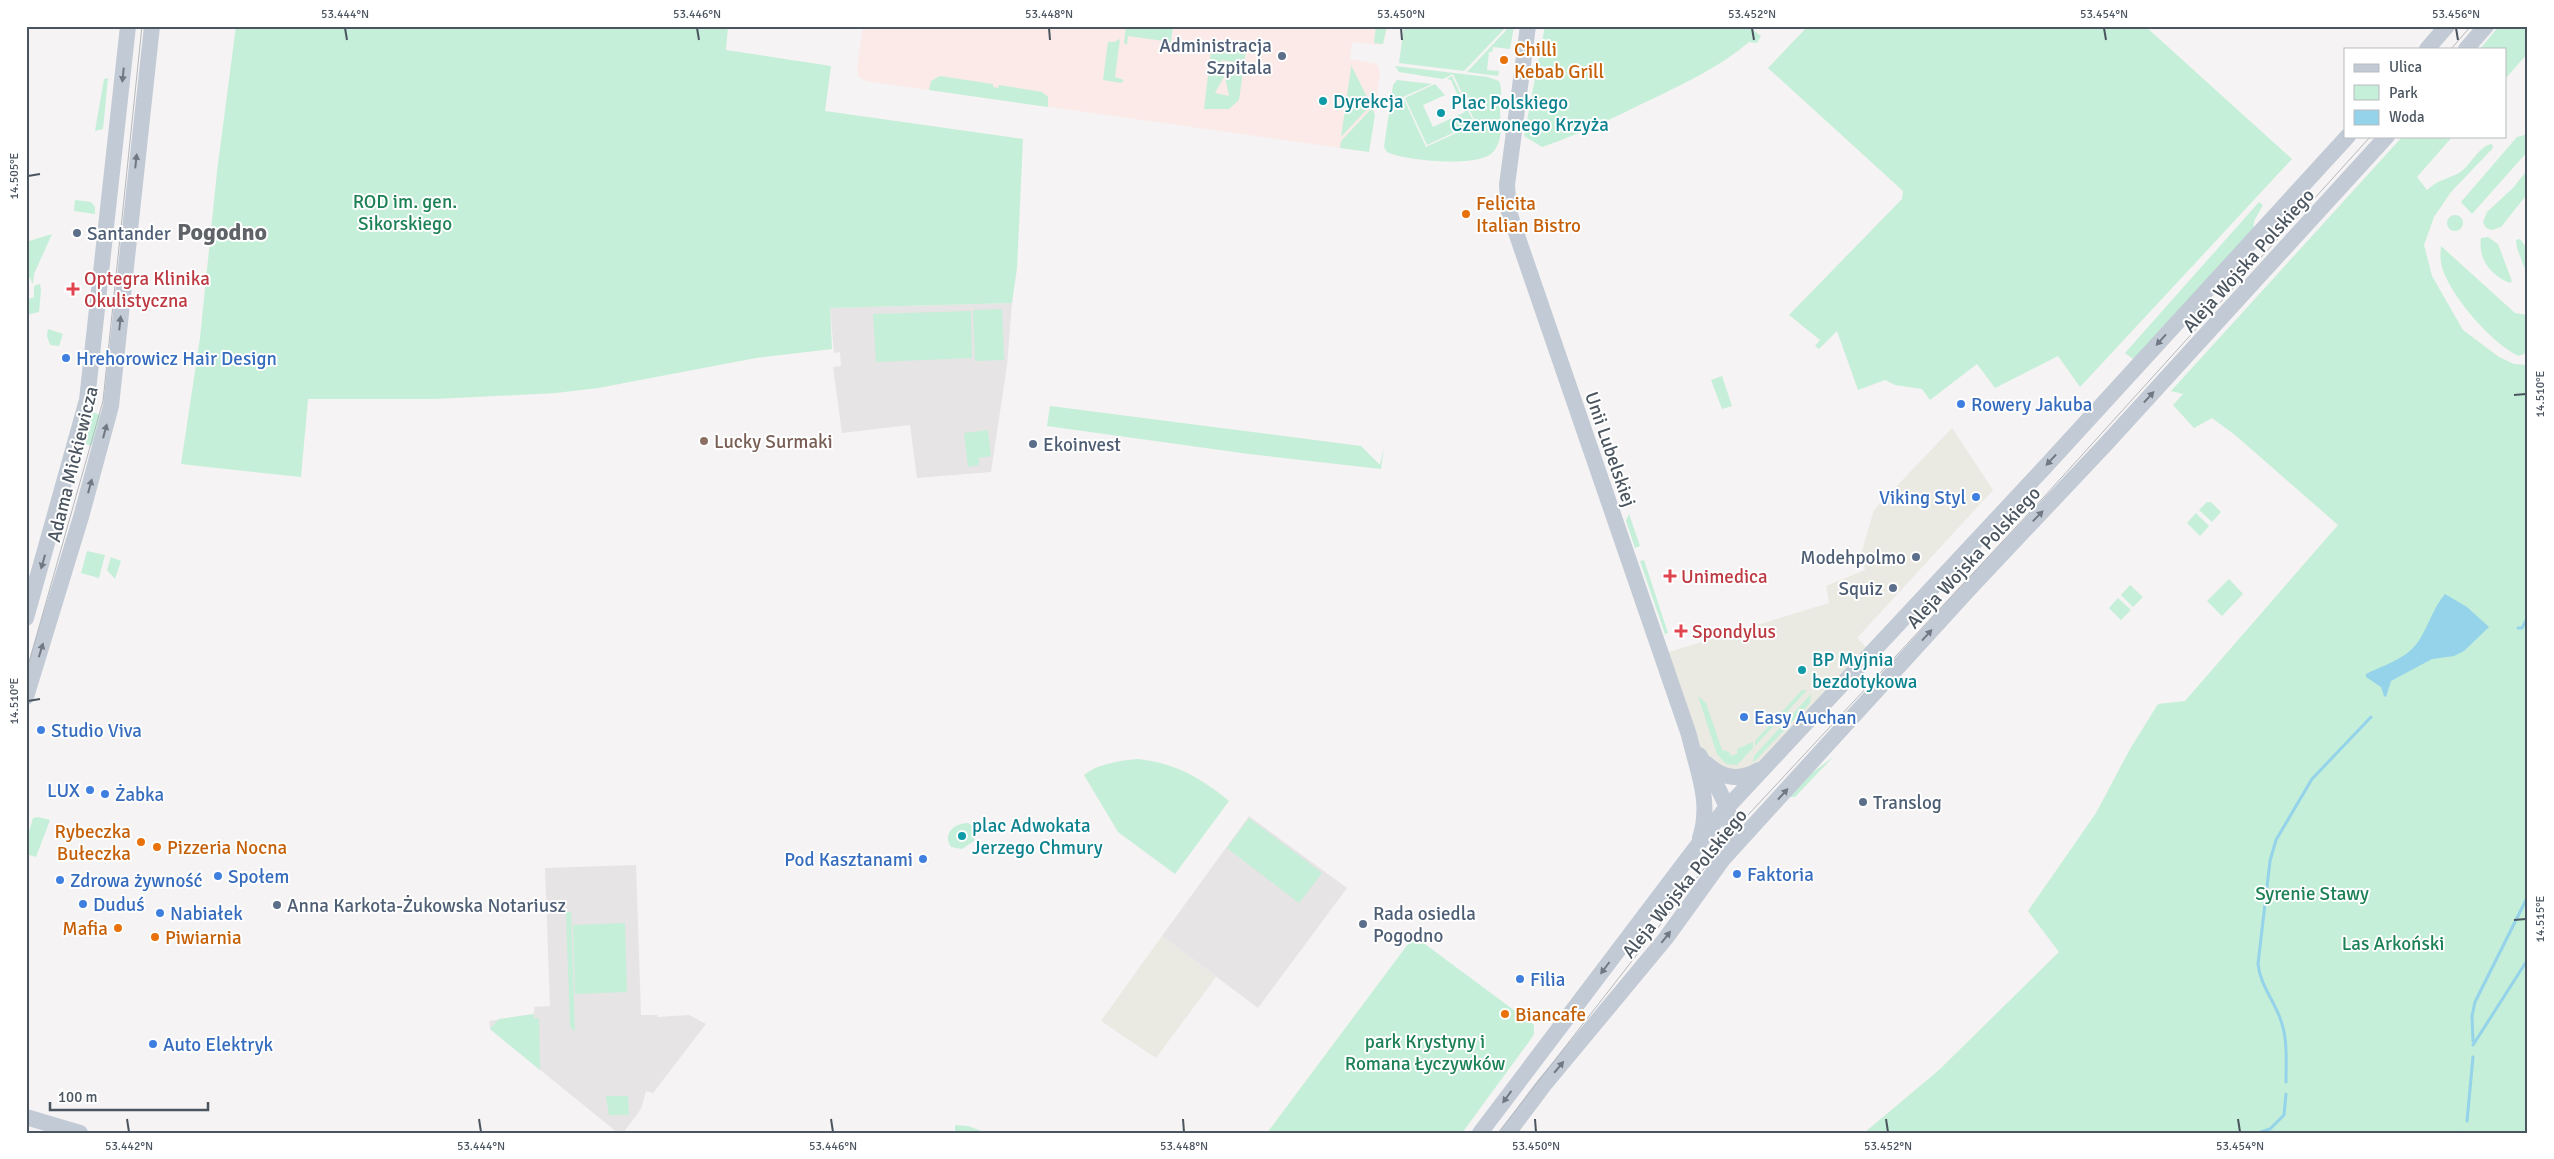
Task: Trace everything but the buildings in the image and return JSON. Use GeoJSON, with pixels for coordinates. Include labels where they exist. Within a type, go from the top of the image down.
{"type":"FeatureCollection","features":[{"type":"Feature","properties":{"kind":"main road","name":"Adama Mickiewicza"},"geometry":{"type":"LineString","coordinates":[[26,618],[87,400],[128,26]]}},
{"type":"Feature","properties":{"kind":"main road","name":"Adama Mickiewicza"},"geometry":{"type":"LineString","coordinates":[[26,697],[81,517],[109,412],[152,26]]}},
{"type":"Feature","properties":{"kind":"main road","name":"Unii Lubelskiej"},"geometry":{"type":"LineString","coordinates":[[1528,26],[1507,200],[1514,229],[1689,735],[1712,791],[1727,811]]}},
{"type":"Feature","properties":{"kind":"main road"},"geometry":{"type":"LineString","coordinates":[[2428,48],[2447,26]]}},
{"type":"Feature","properties":{"kind":"main road"},"geometry":{"type":"LineString","coordinates":[[2467,48],[2486,26]]}},
{"type":"Feature","properties":{"kind":"main road","name":"Aleja Wojska Polskiego"},"geometry":{"type":"LineString","coordinates":[[1480,1133],[1698,845],[1762,767],[2008,507],[2346,138]]}},
{"type":"Feature","properties":{"kind":"main road","name":"Aleja Wojska Polskiego"},"geometry":{"type":"LineString","coordinates":[[1508,1133],[1544,1085],[1666,938],[1724,859],[1970,588],[2105,445],[2385,138]]}},
{"type":"Feature","properties":{"kind":"main road","name":"Unii Lubelskiej"},"geometry":{"type":"LineString","coordinates":[[1689,735],[1701,758],[1712,791],[1698,845]]}},
{"type":"Feature","properties":{"kind":"main road","name":"Unii Lubelskiej"},"geometry":{"type":"LineString","coordinates":[[1701,758],[1714,770],[1732,778],[1746,776],[1762,767]]}},
{"type":"Feature","properties":{"kind":"main road","name":"Aleja Wojska Polskiego"},"geometry":{"type":"LineString","coordinates":[[1727,811],[1750,830]]}},
{"type":"Feature","properties":{"kind":"main road","name":"Aleja Wojska Polskiego"},"geometry":{"type":"LineString","coordinates":[[1724,859],[1730,839],[1727,811]]}},
{"type":"Feature","properties":{"kind":"main road"},"geometry":{"type":"LineString","coordinates":[[26,1117],[80,1133]]}},
{"type":"Feature","properties":{"kind":"shaded area"},"geometry":{"type":"Polygon","coordinates":[[[863,26],[1387,26],[1386,37],[1380,45],[1352,42],[1350,59],[1377,64],[1380,73],[1369,152],[866,81],[859,77],[857,69],[863,26]]]}},
{"type":"Feature","properties":{"kind":"shaded area"},"geometry":{"type":"Polygon","coordinates":[[[1012,303],[1007,365],[991,472],[917,478],[910,425],[842,433],[833,367],[841,366],[840,352],[834,353],[830,308],[1012,303]]]}},
{"type":"Feature","properties":{"kind":"shaded area"},"geometry":{"type":"Polygon","coordinates":[[[1952,428],[1993,490],[1857,638],[1868,649],[1757,768],[1741,776],[1704,757],[1662,654],[1829,603],[1826,586],[1865,570],[1862,551],[1874,510],[1952,428]]]}},
{"type":"Feature","properties":{"kind":"shaded area"},"geometry":{"type":"Polygon","coordinates":[[[1249,816],[1347,888],[1258,1008],[1162,936],[1249,816]]]}},
{"type":"Feature","properties":{"kind":"shaded area"},"geometry":{"type":"Polygon","coordinates":[[[636,865],[641,1015],[657,1015],[658,1017],[689,1015],[706,1024],[653,1093],[646,1091],[641,1109],[623,1133],[618,1133],[490,1029],[489,1021],[534,1014],[534,1007],[550,1006],[545,868],[636,865]]]}},
{"type":"Feature","properties":{"kind":"shaded area"},"geometry":{"type":"Polygon","coordinates":[[[1162,936],[1216,977],[1156,1058],[1101,1021],[1162,936]]]}},
{"type":"Feature","properties":{"kind":"green space","name":"ROD im. gen. Sikorskiego"},"geometry":{"type":"Polygon","coordinates":[[[236,26],[728,26],[726,50],[831,66],[825,111],[1023,139],[1017,268],[1012,303],[830,308],[832,349],[756,358],[598,388],[556,393],[435,399],[308,399],[301,477],[181,464],[200,338],[217,172],[236,26]]]}},
{"type":"Feature","properties":{"kind":"green space"},"geometry":{"type":"Polygon","coordinates":[[[1126,26],[1173,26],[1171,42],[1128,36],[1127,45],[1124,43],[1126,26]]]}},
{"type":"Feature","properties":{"kind":"green space"},"geometry":{"type":"Polygon","coordinates":[[[1376,26],[1387,26],[1383,44],[1374,43],[1376,26]]]}},
{"type":"Feature","properties":{"kind":"green space"},"geometry":{"type":"Polygon","coordinates":[[[1404,26],[1507,26],[1464,71],[1399,63],[1404,26]]]}},
{"type":"Feature","properties":{"kind":"green space"},"geometry":{"type":"Polygon","coordinates":[[[1510,26],[1514,26],[1510,49],[1493,47],[1492,52],[1489,52],[1487,70],[1499,71],[1498,76],[1467,72],[1510,26]]]}},
{"type":"Feature","properties":{"kind":"green space"},"geometry":{"type":"Polygon","coordinates":[[[1545,26],[1748,26],[1761,36],[1757,43],[1749,42],[1714,67],[1689,81],[1597,125],[1542,147],[1524,136],[1545,26]]]}},
{"type":"Feature","properties":{"kind":"green space"},"geometry":{"type":"Polygon","coordinates":[[[1808,26],[2145,26],[2292,159],[2080,387],[2058,356],[1995,388],[1977,364],[1930,400],[1922,389],[1895,385],[1885,380],[1858,390],[1837,331],[1819,349],[1815,346],[1820,340],[1789,315],[1902,199],[1903,191],[1768,68],[1808,26]]]}},
{"type":"Feature","properties":{"kind":"green space"},"geometry":{"type":"Polygon","coordinates":[[[2499,26],[2528,26],[2528,53],[2506,78],[2506,48],[2481,48],[2499,26]]]}},
{"type":"Feature","properties":{"kind":"green space"},"geometry":{"type":"Polygon","coordinates":[[[1120,39],[1115,77],[1124,80],[1121,83],[1103,80],[1108,42],[1120,39]]]}},
{"type":"Feature","properties":{"kind":"green space"},"geometry":{"type":"Polygon","coordinates":[[[1227,40],[1226,47],[1246,50],[1239,100],[1229,109],[1204,109],[1211,51],[1217,42],[1227,40]],[[1221,60],[1224,77],[1215,93],[1229,96],[1225,77],[1234,62],[1221,60]]]}},
{"type":"Feature","properties":{"kind":"green space"},"geometry":{"type":"Polygon","coordinates":[[[1351,65],[1371,105],[1341,137],[1351,68],[1351,65]]]}},
{"type":"Feature","properties":{"kind":"green space"},"geometry":{"type":"Polygon","coordinates":[[[1395,66],[1488,77],[1499,81],[1501,92],[1501,133],[1493,152],[1485,157],[1473,160],[1442,161],[1409,158],[1387,152],[1384,147],[1393,85],[1397,80],[1432,84],[1403,97],[1426,147],[1476,124],[1453,74],[1443,79],[1399,72],[1395,66]]]}},
{"type":"Feature","properties":{"kind":"green space"},"geometry":{"type":"Polygon","coordinates":[[[940,76],[993,84],[993,87],[998,88],[999,85],[1042,92],[1048,97],[1048,107],[929,90],[931,81],[940,76]]]}},
{"type":"Feature","properties":{"kind":"green space"},"geometry":{"type":"Polygon","coordinates":[[[1452,76],[1474,123],[1427,145],[1405,98],[1435,84],[1445,95],[1423,105],[1433,127],[1465,112],[1451,80],[1447,79],[1452,76]]]}},
{"type":"Feature","properties":{"kind":"green space"},"geometry":{"type":"Polygon","coordinates":[[[108,78],[103,129],[95,131],[104,79],[108,78]]]}},
{"type":"Feature","properties":{"kind":"green space"},"geometry":{"type":"Polygon","coordinates":[[[1372,108],[1375,115],[1369,152],[1340,148],[1341,141],[1372,108]]]}},
{"type":"Feature","properties":{"kind":"green space"},"geometry":{"type":"Polygon","coordinates":[[[2528,134],[2528,151],[2472,214],[2461,202],[2517,137],[2528,134]]]}},
{"type":"Feature","properties":{"kind":"green space","name":"Las Arkoński"},"geometry":{"type":"Polygon","coordinates":[[[2401,138],[2451,138],[2417,177],[2427,190],[2459,173],[2483,148],[2492,144],[2493,148],[2451,192],[2434,217],[2424,245],[2432,276],[2463,330],[2499,357],[2514,364],[2528,365],[2528,1133],[1864,1133],[1939,1070],[2059,952],[2028,911],[2096,813],[2130,749],[2158,704],[2185,701],[2338,525],[2235,435],[2212,418],[2194,428],[2173,405],[2183,394],[2171,391],[2401,138]]]}},
{"type":"Feature","properties":{"kind":"green space"},"geometry":{"type":"Polygon","coordinates":[[[2528,169],[2528,193],[2501,227],[2492,230],[2486,228],[2483,222],[2487,212],[2513,188],[2528,169]]]}},
{"type":"Feature","properties":{"kind":"green space"},"geometry":{"type":"Polygon","coordinates":[[[75,200],[91,202],[95,207],[95,214],[74,211],[75,200]]]}},
{"type":"Feature","properties":{"kind":"green space"},"geometry":{"type":"Polygon","coordinates":[[[2259,202],[2263,205],[2254,221],[2253,233],[2136,361],[2125,353],[2259,202]]]}},
{"type":"Feature","properties":{"kind":"green space"},"geometry":{"type":"Polygon","coordinates":[[[2452,215],[2458,215],[2463,220],[2461,229],[2452,231],[2447,226],[2447,220],[2452,215]]]}},
{"type":"Feature","properties":{"kind":"green space"},"geometry":{"type":"Polygon","coordinates":[[[52,234],[34,274],[33,284],[26,271],[26,242],[52,234]]]}},
{"type":"Feature","properties":{"kind":"green space"},"geometry":{"type":"Polygon","coordinates":[[[2488,237],[2498,244],[2512,281],[2510,283],[2497,276],[2484,260],[2481,238],[2488,237]]]}},
{"type":"Feature","properties":{"kind":"green space"},"geometry":{"type":"Polygon","coordinates":[[[2520,239],[2528,250],[2528,277],[2517,248],[2516,240],[2520,239]]]}},
{"type":"Feature","properties":{"kind":"green space"},"geometry":{"type":"Polygon","coordinates":[[[2441,246],[2515,313],[2528,315],[2528,352],[2519,356],[2509,350],[2486,332],[2465,308],[2444,273],[2441,260],[2441,246]]]}},
{"type":"Feature","properties":{"kind":"green space"},"geometry":{"type":"Polygon","coordinates":[[[40,284],[39,312],[26,315],[26,300],[34,297],[34,286],[40,284]]]}},
{"type":"Feature","properties":{"kind":"green space"},"geometry":{"type":"Polygon","coordinates":[[[1002,309],[1004,360],[975,361],[973,310],[1002,309]]]}},
{"type":"Feature","properties":{"kind":"green space"},"geometry":{"type":"Polygon","coordinates":[[[971,311],[972,358],[876,362],[873,314],[971,311]]]}},
{"type":"Feature","properties":{"kind":"green space"},"geometry":{"type":"Polygon","coordinates":[[[48,329],[63,334],[59,346],[50,345],[47,336],[48,329]]]}},
{"type":"Feature","properties":{"kind":"green space"},"geometry":{"type":"Polygon","coordinates":[[[1722,376],[1732,406],[1722,409],[1711,380],[1722,376]]]}},
{"type":"Feature","properties":{"kind":"green space"},"geometry":{"type":"Polygon","coordinates":[[[1050,406],[1361,446],[1380,465],[1384,447],[1381,469],[1249,454],[1047,426],[1050,406]]]}},
{"type":"Feature","properties":{"kind":"green space"},"geometry":{"type":"Polygon","coordinates":[[[92,412],[101,415],[92,446],[82,443],[92,412]]]}},
{"type":"Feature","properties":{"kind":"green space"},"geometry":{"type":"Polygon","coordinates":[[[988,430],[991,456],[979,458],[979,465],[968,467],[964,433],[988,430]]]}},
{"type":"Feature","properties":{"kind":"green space"},"geometry":{"type":"Polygon","coordinates":[[[2207,502],[2211,502],[2221,512],[2212,522],[2199,510],[2207,502]]]}},
{"type":"Feature","properties":{"kind":"green space"},"geometry":{"type":"Polygon","coordinates":[[[2196,513],[2209,526],[2200,536],[2187,523],[2196,513]]]}},
{"type":"Feature","properties":{"kind":"green space"},"geometry":{"type":"Polygon","coordinates":[[[1629,514],[1640,546],[1635,548],[1626,521],[1629,514]]]}},
{"type":"Feature","properties":{"kind":"green space"},"geometry":{"type":"Polygon","coordinates":[[[87,551],[105,555],[99,578],[81,573],[87,551]]]}},
{"type":"Feature","properties":{"kind":"green space"},"geometry":{"type":"Polygon","coordinates":[[[111,557],[121,561],[115,579],[107,570],[111,557]]]}},
{"type":"Feature","properties":{"kind":"green space"},"geometry":{"type":"Polygon","coordinates":[[[1644,560],[1668,633],[1665,634],[1640,561],[1644,560]]]}},
{"type":"Feature","properties":{"kind":"green space"},"geometry":{"type":"Polygon","coordinates":[[[2229,579],[2243,594],[2222,616],[2207,601],[2229,579]]]}},
{"type":"Feature","properties":{"kind":"green space"},"geometry":{"type":"Polygon","coordinates":[[[2130,585],[2143,597],[2133,607],[2121,595],[2130,585]]]}},
{"type":"Feature","properties":{"kind":"green space"},"geometry":{"type":"Polygon","coordinates":[[[2118,598],[2131,610],[2121,620],[2109,608],[2118,598]]]}},
{"type":"Feature","properties":{"kind":"green space"},"geometry":{"type":"Polygon","coordinates":[[[1802,690],[1807,690],[1755,746],[1755,741],[1802,690]]]}},
{"type":"Feature","properties":{"kind":"green space"},"geometry":{"type":"Polygon","coordinates":[[[1811,694],[1810,703],[1753,763],[1754,756],[1811,694]]]}},
{"type":"Feature","properties":{"kind":"green space"},"geometry":{"type":"Polygon","coordinates":[[[1698,696],[1706,703],[1722,750],[1729,752],[1731,756],[1737,754],[1737,749],[1753,742],[1753,748],[1737,765],[1726,764],[1717,754],[1698,696]]]}},
{"type":"Feature","properties":{"kind":"green space"},"geometry":{"type":"Polygon","coordinates":[[[1833,757],[1795,797],[1789,797],[1808,776],[1833,757]]]}},
{"type":"Feature","properties":{"kind":"green space"},"geometry":{"type":"Polygon","coordinates":[[[1138,759],[1164,764],[1187,773],[1208,785],[1229,801],[1175,874],[1118,832],[1084,775],[1103,765],[1138,759]]]}},
{"type":"Feature","properties":{"kind":"green space"},"geometry":{"type":"Polygon","coordinates":[[[38,817],[50,820],[36,857],[26,854],[26,842],[33,818],[38,817]]]}},
{"type":"Feature","properties":{"kind":"green space"},"geometry":{"type":"Polygon","coordinates":[[[1249,818],[1322,873],[1299,903],[1227,848],[1249,818]]]}},
{"type":"Feature","properties":{"kind":"green space","name":"plac Adwokata Jerzego Chmury"},"geometry":{"type":"Polygon","coordinates":[[[968,823],[976,828],[974,841],[962,849],[951,847],[948,838],[951,830],[958,825],[968,823]]]}},
{"type":"Feature","properties":{"kind":"green space"},"geometry":{"type":"Polygon","coordinates":[[[566,912],[571,912],[575,1032],[570,1027],[566,912]]]}},
{"type":"Feature","properties":{"kind":"green space"},"geometry":{"type":"Polygon","coordinates":[[[625,923],[627,992],[575,994],[573,925],[625,923]]]}},
{"type":"Feature","properties":{"kind":"green space","name":"park Krystyny i Romana Łyczywków"},"geometry":{"type":"Polygon","coordinates":[[[1414,936],[1534,1025],[1534,1034],[1531,1039],[1465,1129],[1462,1133],[1267,1133],[1414,936]]]}},
{"type":"Feature","properties":{"kind":"green space"},"geometry":{"type":"Polygon","coordinates":[[[534,1014],[534,1018],[539,1018],[540,1070],[490,1029],[499,1019],[534,1014]]]}},
{"type":"Feature","properties":{"kind":"green space"},"geometry":{"type":"Polygon","coordinates":[[[606,1096],[628,1096],[629,1115],[609,1115],[606,1096]]]}},
{"type":"Feature","properties":{"kind":"green space"},"geometry":{"type":"Polygon","coordinates":[[[955,1125],[968,1126],[987,1133],[955,1133],[955,1125]]]}},
{"type":"Feature","properties":{"kind":"water"},"geometry":{"type":"Polygon","coordinates":[[[2445,594],[2467,607],[2489,627],[2464,651],[2454,656],[2432,659],[2391,681],[2386,697],[2384,696],[2381,687],[2366,677],[2366,674],[2394,661],[2413,648],[2422,636],[2437,605],[2445,594]]]}},
{"type":"Feature","properties":{"kind":"waterway"},"geometry":{"type":"LineString","coordinates":[[2518,628],[2522,628],[2528,617]]}},
{"type":"Feature","properties":{"kind":"waterway"},"geometry":{"type":"LineString","coordinates":[[2286,1082],[2286,1050],[2283,1026],[2261,978],[2258,964],[2270,861],[2276,840],[2312,779],[2371,717]]}},
{"type":"Feature","properties":{"kind":"waterway"},"geometry":{"type":"LineString","coordinates":[[2473,1041],[2472,1016],[2475,1002],[2528,896]]}},
{"type":"Feature","properties":{"kind":"waterway"},"geometry":{"type":"LineString","coordinates":[[2473,1045],[2528,959]]}},
{"type":"Feature","properties":{"kind":"waterway"},"geometry":{"type":"LineString","coordinates":[[2467,1121],[2473,1057]]}},
{"type":"Feature","properties":{"kind":"waterway"},"geometry":{"type":"LineString","coordinates":[[2258,1133],[2270,1129],[2284,1115],[2286,1094]]}},
{"type":"Feature","properties":{"kind":"tram line"},"geometry":{"type":"LineString","coordinates":[[26,673],[103,401],[142,26]]}},
{"type":"Feature","properties":{"kind":"tram line"},"geometry":{"type":"LineString","coordinates":[[2452,48],[2471,26]]}},
{"type":"Feature","properties":{"kind":"tram line"},"geometry":{"type":"LineString","coordinates":[[1498,1133],[1734,830],[2043,498],[2369,138]]}},
{"type":"Feature","properties":{"kind":"place","name":"Administracja Szpitala"},"geometry":{"type":"Point","coordinates":[1282,56]}},
{"type":"Feature","properties":{"kind":"place","name":"Chilli Kebab Grill"},"geometry":{"type":"Point","coordinates":[1504,60]}},
{"type":"Feature","properties":{"kind":"place","name":"Dyrekcja"},"geometry":{"type":"Point","coordinates":[1323,101]}},
{"type":"Feature","properties":{"kind":"place","name":"Plac Polskiego Czerwonego Krzyża"},"geometry":{"type":"Point","coordinates":[1441,113]}},
{"type":"Feature","properties":{"kind":"place","name":"Felicita Italian Bistro"},"geometry":{"type":"Point","coordinates":[1466,214]}},
{"type":"Feature","properties":{"kind":"place","name":"Santander"},"geometry":{"type":"Point","coordinates":[77,233]}},
{"type":"Feature","properties":{"kind":"place","name":"Optegra Klinika Okulistyczna"},"geometry":{"type":"Point","coordinates":[73,289]}},
{"type":"Feature","properties":{"kind":"place","name":"Hrehorowicz Hair Design"},"geometry":{"type":"Point","coordinates":[66,358]}},
{"type":"Feature","properties":{"kind":"place","name":"Rowery Jakuba"},"geometry":{"type":"Point","coordinates":[1961,404]}},
{"type":"Feature","properties":{"kind":"place","name":"Lucky Surmaki"},"geometry":{"type":"Point","coordinates":[704,441]}},
{"type":"Feature","properties":{"kind":"place","name":"Ekoinvest"},"geometry":{"type":"Point","coordinates":[1033,444]}},
{"type":"Feature","properties":{"kind":"place","name":"Viking Styl"},"geometry":{"type":"Point","coordinates":[1976,497]}},
{"type":"Feature","properties":{"kind":"place","name":"Modehpolmo"},"geometry":{"type":"Point","coordinates":[1916,557]}},
{"type":"Feature","properties":{"kind":"place","name":"Unimedica"},"geometry":{"type":"Point","coordinates":[1670,576]}},
{"type":"Feature","properties":{"kind":"place","name":"Squiz"},"geometry":{"type":"Point","coordinates":[1893,588]}},
{"type":"Feature","properties":{"kind":"place","name":"Spondylus"},"geometry":{"type":"Point","coordinates":[1681,631]}},
{"type":"Feature","properties":{"kind":"place","name":"BP Myjnia bezdotykowa"},"geometry":{"type":"Point","coordinates":[1802,670]}},
{"type":"Feature","properties":{"kind":"place","name":"Easy Auchan"},"geometry":{"type":"Point","coordinates":[1744,717]}},
{"type":"Feature","properties":{"kind":"place","name":"Studio Viva"},"geometry":{"type":"Point","coordinates":[41,730]}},
{"type":"Feature","properties":{"kind":"place","name":"LUX"},"geometry":{"type":"Point","coordinates":[90,790]}},
{"type":"Feature","properties":{"kind":"place","name":"Żabka"},"geometry":{"type":"Point","coordinates":[105,794]}},
{"type":"Feature","properties":{"kind":"place","name":"Translog"},"geometry":{"type":"Point","coordinates":[1863,802]}},
{"type":"Feature","properties":{"kind":"place","name":"plac Adwokata Jerzego Chmury"},"geometry":{"type":"Point","coordinates":[962,836]}},
{"type":"Feature","properties":{"kind":"place","name":"Rybeczka Bułeczka"},"geometry":{"type":"Point","coordinates":[141,842]}},
{"type":"Feature","properties":{"kind":"place","name":"Pizzeria Nocna"},"geometry":{"type":"Point","coordinates":[157,847]}},
{"type":"Feature","properties":{"kind":"place","name":"Pod Kasztanami"},"geometry":{"type":"Point","coordinates":[923,859]}},
{"type":"Feature","properties":{"kind":"place","name":"Faktoria"},"geometry":{"type":"Point","coordinates":[1737,874]}},
{"type":"Feature","properties":{"kind":"place","name":"Społem"},"geometry":{"type":"Point","coordinates":[218,876]}},
{"type":"Feature","properties":{"kind":"place","name":"Zdrowa żywność"},"geometry":{"type":"Point","coordinates":[60,880]}},
{"type":"Feature","properties":{"kind":"place","name":"Duduś"},"geometry":{"type":"Point","coordinates":[83,904]}},
{"type":"Feature","properties":{"kind":"place","name":"Anna Karkota-Żukowska Notariusz"},"geometry":{"type":"Point","coordinates":[277,905]}},
{"type":"Feature","properties":{"kind":"place","name":"Nabiałek"},"geometry":{"type":"Point","coordinates":[160,913]}},
{"type":"Feature","properties":{"kind":"place","name":"Rada osiedla Pogodno"},"geometry":{"type":"Point","coordinates":[1363,924]}},
{"type":"Feature","properties":{"kind":"place","name":"Mafia"},"geometry":{"type":"Point","coordinates":[118,928]}},
{"type":"Feature","properties":{"kind":"place","name":"Piwiarnia"},"geometry":{"type":"Point","coordinates":[155,937]}},
{"type":"Feature","properties":{"kind":"place","name":"Filia"},"geometry":{"type":"Point","coordinates":[1520,979]}},
{"type":"Feature","properties":{"kind":"place","name":"Biancafe"},"geometry":{"type":"Point","coordinates":[1505,1014]}},
{"type":"Feature","properties":{"kind":"place","name":"Auto Elektryk"},"geometry":{"type":"Point","coordinates":[153,1044]}},
{"type":"Feature","properties":{"kind":"district","name":"Pogodno"},"geometry":{"type":"Point","coordinates":[222,232]}},
{"type":"Feature","properties":{"kind":"park label","name":"Syrenie Stawy"},"geometry":{"type":"Point","coordinates":[2312,893]}}]}
